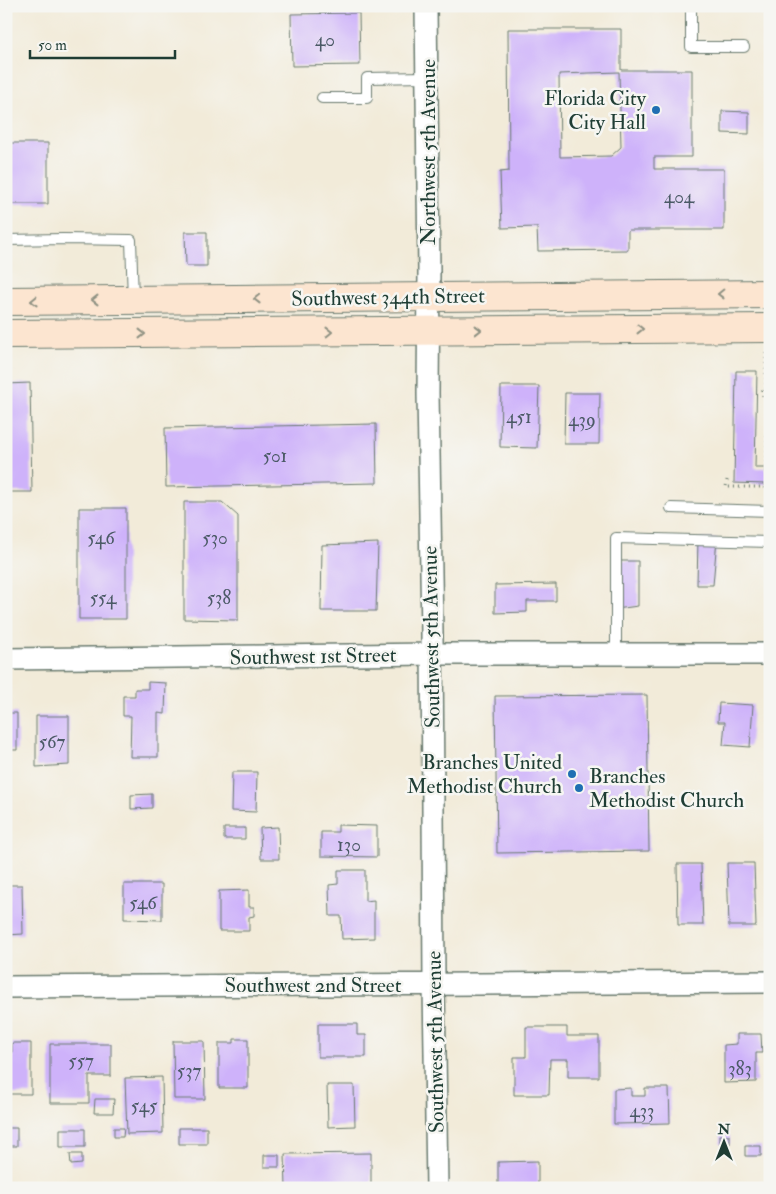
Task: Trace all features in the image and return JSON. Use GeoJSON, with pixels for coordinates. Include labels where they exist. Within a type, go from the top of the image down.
{"type":"FeatureCollection","features":[{"type":"Feature","properties":{"kind":"main road","name":"Southwest 344th Street"},"geometry":{"type":"LineString","coordinates":[[6,301],[770,294]]}},
{"type":"Feature","properties":{"kind":"main road","name":"Southwest 344th Street"},"geometry":{"type":"LineString","coordinates":[[6,334],[429,331],[768,340]]}},
{"type":"Feature","properties":{"kind":"street","name":"Northwest 5th Avenue"},"geometry":{"type":"LineString","coordinates":[[426,6],[428,297]]}},
{"type":"Feature","properties":{"kind":"street","name":"Southwest 5th Avenue"},"geometry":{"type":"LineString","coordinates":[[428,297],[437,1188]]}},
{"type":"Feature","properties":{"kind":"street","name":"Southwest 1st Street"},"geometry":{"type":"LineString","coordinates":[[6,660],[432,654],[770,654]]}},
{"type":"Feature","properties":{"kind":"street","name":"Southwest 2nd Street"},"geometry":{"type":"LineString","coordinates":[[6,987],[770,982]]}},
{"type":"Feature","properties":{"kind":"lane"},"geometry":{"type":"LineString","coordinates":[[691,6],[691,47],[744,47]]}},
{"type":"Feature","properties":{"kind":"lane"},"geometry":{"type":"LineString","coordinates":[[322,98],[366,98],[367,78],[427,77]]}},
{"type":"Feature","properties":{"kind":"lane"},"geometry":{"type":"LineString","coordinates":[[6,240],[131,240],[133,300]]}},
{"type":"Feature","properties":{"kind":"lane"},"geometry":{"type":"LineString","coordinates":[[670,508],[770,511]]}},
{"type":"Feature","properties":{"kind":"lane"},"geometry":{"type":"LineString","coordinates":[[616,654],[616,538],[770,542]]}},
{"type":"Feature","properties":{"kind":"path"},"geometry":{"type":"LineString","coordinates":[[727,480],[726,488],[768,487],[767,398],[763,398],[763,389],[766,389],[768,340]]}},
{"type":"Feature","properties":{"kind":"building"},"geometry":{"type":"Polygon","coordinates":[[[359,13],[360,65],[292,66],[291,14],[359,13]]]}},
{"type":"Feature","properties":{"kind":"building","name":"Florida City City Hall"},"geometry":{"type":"Polygon","coordinates":[[[508,29],[621,29],[621,70],[692,70],[692,157],[654,157],[654,169],[724,169],[724,230],[628,230],[628,250],[538,251],[537,227],[502,228],[500,172],[509,171],[508,29]],[[619,72],[559,74],[560,157],[611,156],[621,147],[619,72]]]}},
{"type":"Feature","properties":{"kind":"building"},"geometry":{"type":"Polygon","coordinates":[[[722,111],[749,112],[749,134],[722,133],[722,111]]]}},
{"type":"Feature","properties":{"kind":"building"},"geometry":{"type":"Polygon","coordinates":[[[6,143],[48,143],[48,204],[6,204],[6,143]]]}},
{"type":"Feature","properties":{"kind":"building"},"geometry":{"type":"Polygon","coordinates":[[[185,232],[207,232],[207,266],[186,266],[185,232]]]}},
{"type":"Feature","properties":{"kind":"building"},"geometry":{"type":"Polygon","coordinates":[[[736,371],[757,371],[755,468],[766,468],[766,484],[734,483],[736,371]]]}},
{"type":"Feature","properties":{"kind":"building"},"geometry":{"type":"Polygon","coordinates":[[[30,383],[32,492],[6,492],[6,384],[30,383]]]}},
{"type":"Feature","properties":{"kind":"building"},"geometry":{"type":"Polygon","coordinates":[[[501,386],[539,386],[537,448],[500,447],[501,386]]]}},
{"type":"Feature","properties":{"kind":"building"},"geometry":{"type":"Polygon","coordinates":[[[565,393],[600,393],[599,444],[564,444],[565,393]]]}},
{"type":"Feature","properties":{"kind":"building"},"geometry":{"type":"Polygon","coordinates":[[[376,424],[377,483],[166,487],[165,428],[376,424]]]}},
{"type":"Feature","properties":{"kind":"building"},"geometry":{"type":"Polygon","coordinates":[[[184,502],[222,502],[238,516],[238,620],[184,619],[184,502]]]}},
{"type":"Feature","properties":{"kind":"building"},"geometry":{"type":"Polygon","coordinates":[[[79,508],[126,508],[126,619],[79,619],[79,508]]]}},
{"type":"Feature","properties":{"kind":"building"},"geometry":{"type":"Polygon","coordinates":[[[698,539],[717,539],[713,585],[697,585],[698,539]]]}},
{"type":"Feature","properties":{"kind":"building"},"geometry":{"type":"Polygon","coordinates":[[[378,543],[376,611],[321,611],[322,545],[378,543]]]}},
{"type":"Feature","properties":{"kind":"building"},"geometry":{"type":"Polygon","coordinates":[[[615,561],[638,561],[638,606],[616,609],[615,561]]]}},
{"type":"Feature","properties":{"kind":"building"},"geometry":{"type":"Polygon","coordinates":[[[556,584],[556,601],[527,601],[527,612],[495,613],[495,585],[556,584]]]}},
{"type":"Feature","properties":{"kind":"building"},"geometry":{"type":"Polygon","coordinates":[[[148,682],[166,683],[165,714],[158,713],[158,757],[130,757],[131,716],[123,716],[123,696],[135,696],[135,689],[148,689],[148,682]]]}},
{"type":"Feature","properties":{"kind":"building","name":"Branches United Methodist Church"},"geometry":{"type":"Polygon","coordinates":[[[647,695],[649,851],[497,853],[495,696],[647,695]]]}},
{"type":"Feature","properties":{"kind":"building"},"geometry":{"type":"Polygon","coordinates":[[[719,703],[753,705],[750,747],[723,745],[725,722],[718,722],[719,703]]]}},
{"type":"Feature","properties":{"kind":"building"},"geometry":{"type":"Polygon","coordinates":[[[6,713],[17,713],[17,750],[6,750],[6,713]]]}},
{"type":"Feature","properties":{"kind":"building"},"geometry":{"type":"Polygon","coordinates":[[[36,716],[69,716],[69,765],[36,767],[36,716]]]}},
{"type":"Feature","properties":{"kind":"building"},"geometry":{"type":"Polygon","coordinates":[[[232,772],[257,772],[256,812],[231,811],[232,772]]]}},
{"type":"Feature","properties":{"kind":"building"},"geometry":{"type":"Polygon","coordinates":[[[152,794],[152,808],[131,809],[131,795],[152,794]]]}},
{"type":"Feature","properties":{"kind":"building"},"geometry":{"type":"Polygon","coordinates":[[[338,825],[377,826],[377,857],[321,856],[321,832],[338,832],[338,825]]]}},
{"type":"Feature","properties":{"kind":"building"},"geometry":{"type":"Polygon","coordinates":[[[278,827],[279,859],[261,859],[260,828],[278,827]]]}},
{"type":"Feature","properties":{"kind":"building"},"geometry":{"type":"Polygon","coordinates":[[[224,828],[245,828],[245,839],[224,839],[224,828]]]}},
{"type":"Feature","properties":{"kind":"building"},"geometry":{"type":"Polygon","coordinates":[[[727,863],[754,863],[756,926],[729,926],[727,863]]]}},
{"type":"Feature","properties":{"kind":"building"},"geometry":{"type":"Polygon","coordinates":[[[677,864],[701,864],[703,925],[678,925],[677,864]]]}},
{"type":"Feature","properties":{"kind":"building"},"geometry":{"type":"Polygon","coordinates":[[[338,870],[365,870],[365,901],[374,900],[374,938],[342,939],[341,916],[330,916],[329,885],[338,884],[338,870]]]}},
{"type":"Feature","properties":{"kind":"building"},"geometry":{"type":"Polygon","coordinates":[[[124,884],[162,884],[162,920],[124,919],[124,884]]]}},
{"type":"Feature","properties":{"kind":"building"},"geometry":{"type":"Polygon","coordinates":[[[6,885],[22,885],[23,934],[6,935],[6,885]]]}},
{"type":"Feature","properties":{"kind":"building"},"geometry":{"type":"Polygon","coordinates":[[[249,890],[249,907],[254,907],[254,916],[249,917],[249,931],[219,931],[219,891],[249,890]]]}},
{"type":"Feature","properties":{"kind":"building"},"geometry":{"type":"Polygon","coordinates":[[[318,1024],[357,1024],[357,1035],[366,1035],[366,1057],[318,1057],[318,1024]]]}},
{"type":"Feature","properties":{"kind":"building"},"geometry":{"type":"Polygon","coordinates":[[[526,1027],[567,1027],[567,1036],[599,1036],[599,1077],[568,1077],[568,1059],[550,1059],[549,1095],[514,1095],[514,1057],[526,1057],[526,1027]]]}},
{"type":"Feature","properties":{"kind":"building"},"geometry":{"type":"Polygon","coordinates":[[[737,1034],[761,1034],[762,1053],[756,1053],[756,1082],[724,1083],[724,1045],[737,1044],[737,1034]]]}},
{"type":"Feature","properties":{"kind":"building"},"geometry":{"type":"Polygon","coordinates":[[[234,1039],[248,1039],[248,1088],[219,1088],[219,1043],[234,1043],[234,1039]]]}},
{"type":"Feature","properties":{"kind":"building"},"geometry":{"type":"Polygon","coordinates":[[[173,1041],[204,1041],[205,1099],[174,1099],[173,1041]]]}},
{"type":"Feature","properties":{"kind":"building"},"geometry":{"type":"Polygon","coordinates":[[[768,1041],[770,1041],[770,1078],[768,1078],[768,1041]]]}},
{"type":"Feature","properties":{"kind":"building"},"geometry":{"type":"Polygon","coordinates":[[[12,1043],[31,1043],[31,1094],[6,1094],[6,1053],[12,1053],[12,1043]]]}},
{"type":"Feature","properties":{"kind":"building"},"geometry":{"type":"Polygon","coordinates":[[[50,1044],[111,1044],[111,1076],[89,1076],[89,1103],[50,1103],[50,1044]]]}},
{"type":"Feature","properties":{"kind":"building"},"geometry":{"type":"Polygon","coordinates":[[[162,1077],[163,1133],[127,1134],[125,1078],[162,1077]]]}},
{"type":"Feature","properties":{"kind":"building"},"geometry":{"type":"Polygon","coordinates":[[[327,1085],[354,1085],[355,1126],[328,1127],[327,1085]]]}},
{"type":"Feature","properties":{"kind":"building"},"geometry":{"type":"Polygon","coordinates":[[[631,1088],[631,1096],[645,1096],[645,1088],[669,1088],[670,1123],[614,1124],[614,1089],[631,1088]]]}},
{"type":"Feature","properties":{"kind":"building"},"geometry":{"type":"Polygon","coordinates":[[[95,1099],[114,1099],[113,1113],[94,1113],[95,1099]]]}},
{"type":"Feature","properties":{"kind":"building"},"geometry":{"type":"Polygon","coordinates":[[[6,1128],[17,1128],[17,1146],[6,1146],[6,1128]]]}},
{"type":"Feature","properties":{"kind":"building"},"geometry":{"type":"Polygon","coordinates":[[[114,1128],[124,1128],[123,1137],[114,1137],[114,1128]]]}},
{"type":"Feature","properties":{"kind":"building"},"geometry":{"type":"Polygon","coordinates":[[[179,1128],[207,1128],[207,1144],[179,1144],[179,1128]]]}},
{"type":"Feature","properties":{"kind":"building"},"geometry":{"type":"Polygon","coordinates":[[[60,1129],[85,1129],[85,1147],[60,1147],[60,1129]]]}},
{"type":"Feature","properties":{"kind":"building"},"geometry":{"type":"Polygon","coordinates":[[[720,1135],[730,1136],[730,1144],[720,1144],[720,1135]]]}},
{"type":"Feature","properties":{"kind":"building"},"geometry":{"type":"Polygon","coordinates":[[[745,1146],[761,1146],[761,1156],[745,1156],[745,1146]]]}},
{"type":"Feature","properties":{"kind":"building"},"geometry":{"type":"Polygon","coordinates":[[[371,1153],[371,1186],[286,1188],[285,1154],[371,1153]]]}},
{"type":"Feature","properties":{"kind":"building"},"geometry":{"type":"Polygon","coordinates":[[[70,1154],[82,1154],[82,1164],[71,1165],[70,1154]]]}},
{"type":"Feature","properties":{"kind":"building"},"geometry":{"type":"Polygon","coordinates":[[[264,1155],[279,1155],[279,1167],[264,1167],[264,1155]]]}},
{"type":"Feature","properties":{"kind":"building"},"geometry":{"type":"Polygon","coordinates":[[[538,1161],[538,1188],[498,1188],[498,1162],[538,1161]]]}},
{"type":"Feature","properties":{"kind":"building"},"geometry":{"type":"Polygon","coordinates":[[[248,1185],[248,1188],[229,1188],[229,1186],[248,1185]]]}},
{"type":"Feature","properties":{"kind":"place","name":"Florida City City Hall"},"geometry":{"type":"Point","coordinates":[656,110]}},
{"type":"Feature","properties":{"kind":"place","name":"Branches United Methodist Church"},"geometry":{"type":"Point","coordinates":[572,774]}},
{"type":"Feature","properties":{"kind":"place","name":"Branches Methodist Church"},"geometry":{"type":"Point","coordinates":[579,788]}}]}
